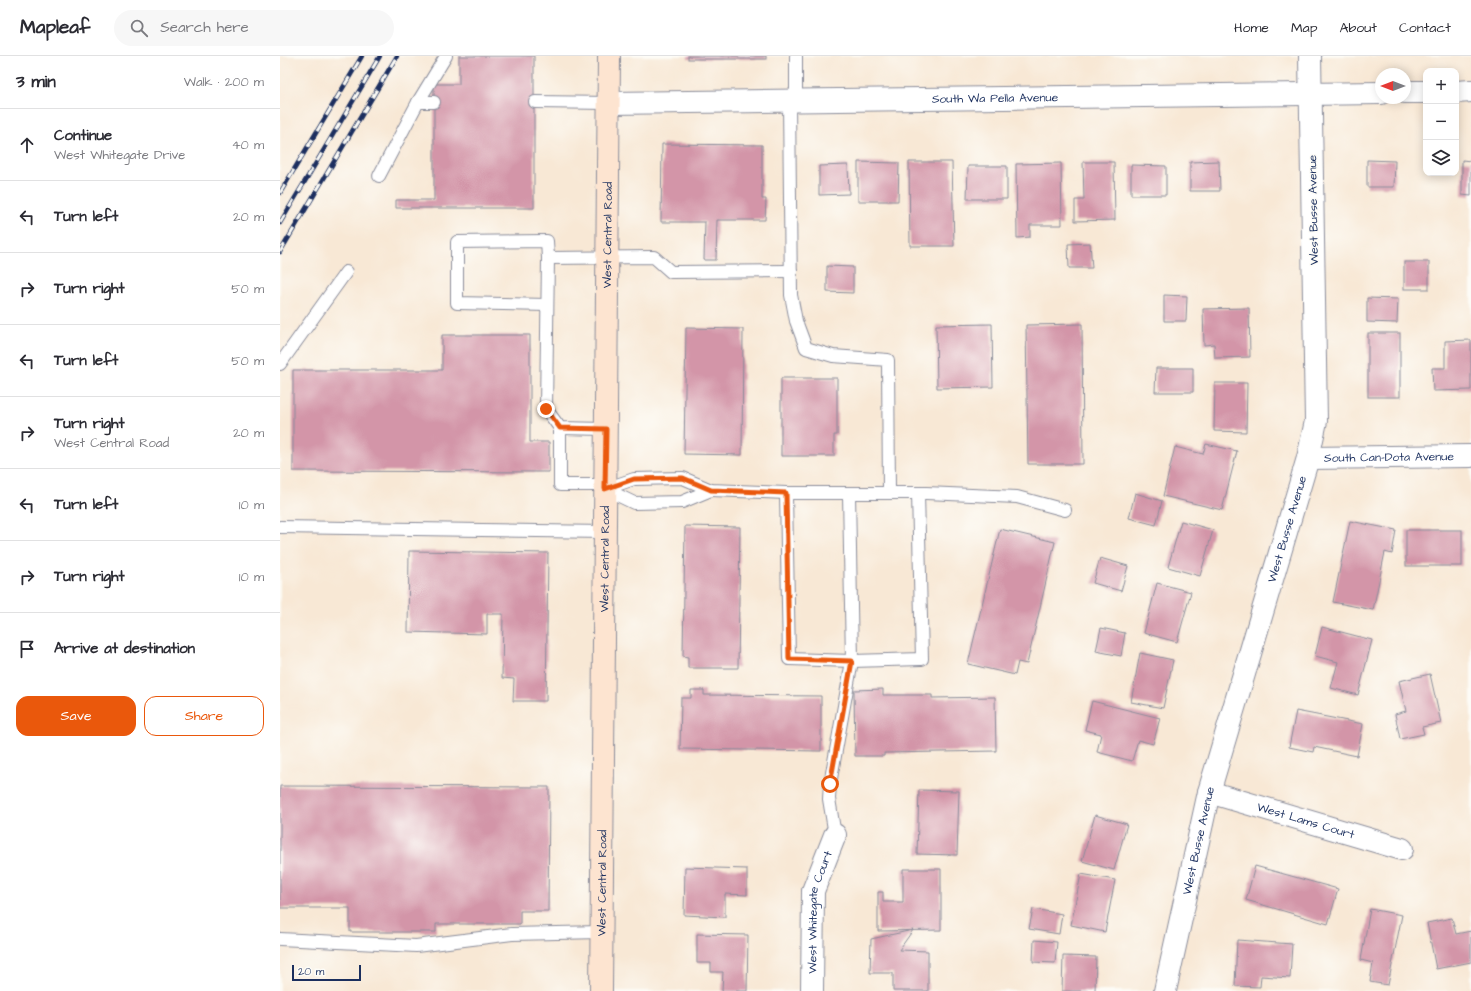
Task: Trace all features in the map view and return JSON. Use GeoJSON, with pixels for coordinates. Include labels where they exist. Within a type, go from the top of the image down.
{"type":"FeatureCollection","features":[{"type":"Feature","properties":{"kind":"main road","name":"West Central Road"},"geometry":{"type":"LineString","coordinates":[[600,991],[609,56]]}},
{"type":"Feature","properties":{"kind":"street","name":"West Busse Avenue"},"geometry":{"type":"LineString","coordinates":[[1165,991],[1209,792],[1308,458],[1316,421],[1310,56]]}},
{"type":"Feature","properties":{"kind":"street"},"geometry":{"type":"LineString","coordinates":[[1459,92],[1471,91]]}},
{"type":"Feature","properties":{"kind":"street"},"geometry":{"type":"LineString","coordinates":[[1411,92],[1423,92]]}},
{"type":"Feature","properties":{"kind":"street","name":"South Wa Pella Avenue"},"geometry":{"type":"LineString","coordinates":[[609,103],[1375,93]]}},
{"type":"Feature","properties":{"kind":"street","name":"South Can-Dota Avenue"},"geometry":{"type":"LineString","coordinates":[[1308,458],[1471,456]]}},
{"type":"Feature","properties":{"kind":"street","name":"West Lams Court"},"geometry":{"type":"LineString","coordinates":[[1209,792],[1402,849]]}},
{"type":"Feature","properties":{"kind":"street","name":"West Whitegate Court"},"geometry":{"type":"LineString","coordinates":[[812,991],[813,891],[835,835]]}},
{"type":"Feature","properties":{"kind":"lane"},"geometry":{"type":"LineString","coordinates":[[379,176],[418,102],[446,56]]}},
{"type":"Feature","properties":{"kind":"lane"},"geometry":{"type":"LineString","coordinates":[[796,56],[793,101],[791,271],[791,295],[796,321],[806,348],[832,356],[888,360],[889,493]]}},
{"type":"Feature","properties":{"kind":"lane"},"geometry":{"type":"LineString","coordinates":[[418,102],[434,102]]}},
{"type":"Feature","properties":{"kind":"lane"},"geometry":{"type":"LineString","coordinates":[[535,102],[609,103]]}},
{"type":"Feature","properties":{"kind":"lane"},"geometry":{"type":"LineString","coordinates":[[547,305],[457,303],[457,242],[547,241],[548,258],[546,409],[560,428],[560,485],[605,487],[634,479],[683,478],[711,490],[786,493],[918,493],[1017,498],[1065,510]]}},
{"type":"Feature","properties":{"kind":"lane"},"geometry":{"type":"LineString","coordinates":[[548,258],[654,257],[671,272],[791,271]]}},
{"type":"Feature","properties":{"kind":"lane"},"geometry":{"type":"LineString","coordinates":[[280,364],[346,272]]}},
{"type":"Feature","properties":{"kind":"lane"},"geometry":{"type":"LineString","coordinates":[[560,428],[606,429]]}},
{"type":"Feature","properties":{"kind":"lane"},"geometry":{"type":"LineString","coordinates":[[605,487],[634,503],[682,502],[711,490]]}},
{"type":"Feature","properties":{"kind":"lane"},"geometry":{"type":"LineString","coordinates":[[786,493],[789,659],[852,661],[922,660],[918,493]]}},
{"type":"Feature","properties":{"kind":"lane"},"geometry":{"type":"LineString","coordinates":[[835,835],[829,799],[830,784],[852,661],[849,493]]}},
{"type":"Feature","properties":{"kind":"lane"},"geometry":{"type":"LineString","coordinates":[[280,527],[605,532]]}},
{"type":"Feature","properties":{"kind":"lane"},"geometry":{"type":"LineString","coordinates":[[280,939],[416,946],[512,934],[601,932]]}},
{"type":"Feature","properties":{"kind":"building"},"geometry":{"type":"Polygon","coordinates":[[[459,56],[534,56],[534,208],[396,208],[396,200],[434,200],[434,84],[459,84],[459,56]]]}},
{"type":"Feature","properties":{"kind":"building"},"geometry":{"type":"Polygon","coordinates":[[[688,56],[766,56],[766,59],[688,59],[688,56]]]}},
{"type":"Feature","properties":{"kind":"building"},"geometry":{"type":"Polygon","coordinates":[[[662,144],[762,145],[762,199],[766,199],[765,220],[717,220],[716,260],[704,260],[705,222],[661,222],[662,144]]]}},
{"type":"Feature","properties":{"kind":"building"},"geometry":{"type":"Polygon","coordinates":[[[1367,160],[1395,161],[1394,187],[1367,187],[1367,160]]]}},
{"type":"Feature","properties":{"kind":"building"},"geometry":{"type":"Polygon","coordinates":[[[1462,160],[1471,161],[1471,196],[1462,195],[1462,160]]]}},
{"type":"Feature","properties":{"kind":"building"},"geometry":{"type":"Polygon","coordinates":[[[1219,161],[1220,191],[1190,191],[1190,162],[1219,161]]]}},
{"type":"Feature","properties":{"kind":"building"},"geometry":{"type":"Polygon","coordinates":[[[858,162],[899,163],[898,201],[858,201],[858,162]]]}},
{"type":"Feature","properties":{"kind":"building"},"geometry":{"type":"Polygon","coordinates":[[[909,162],[952,162],[954,246],[910,246],[909,162]]]}},
{"type":"Feature","properties":{"kind":"building"},"geometry":{"type":"Polygon","coordinates":[[[1083,162],[1114,162],[1115,220],[1075,221],[1075,200],[1084,200],[1083,162]]]}},
{"type":"Feature","properties":{"kind":"building"},"geometry":{"type":"Polygon","coordinates":[[[1061,163],[1062,225],[1030,225],[1030,237],[1017,238],[1016,164],[1061,163]]]}},
{"type":"Feature","properties":{"kind":"building"},"geometry":{"type":"Polygon","coordinates":[[[848,165],[849,194],[819,195],[819,166],[848,165]]]}},
{"type":"Feature","properties":{"kind":"building"},"geometry":{"type":"Polygon","coordinates":[[[1131,165],[1166,166],[1166,195],[1131,195],[1131,165]]]}},
{"type":"Feature","properties":{"kind":"building"},"geometry":{"type":"Polygon","coordinates":[[[968,166],[1007,166],[1007,199],[967,199],[968,166]]]}},
{"type":"Feature","properties":{"kind":"building"},"geometry":{"type":"Polygon","coordinates":[[[1090,243],[1092,268],[1069,268],[1068,244],[1090,243]]]}},
{"type":"Feature","properties":{"kind":"building"},"geometry":{"type":"Polygon","coordinates":[[[1404,262],[1429,262],[1429,289],[1404,289],[1404,262]]]}},
{"type":"Feature","properties":{"kind":"building"},"geometry":{"type":"Polygon","coordinates":[[[827,266],[853,267],[853,293],[827,292],[827,266]]]}},
{"type":"Feature","properties":{"kind":"building"},"geometry":{"type":"Polygon","coordinates":[[[1164,295],[1187,296],[1186,321],[1164,321],[1164,295]]]}},
{"type":"Feature","properties":{"kind":"building"},"geometry":{"type":"Polygon","coordinates":[[[1367,298],[1398,299],[1397,323],[1367,322],[1367,298]]]}},
{"type":"Feature","properties":{"kind":"building"},"geometry":{"type":"Polygon","coordinates":[[[1249,308],[1250,357],[1215,358],[1214,344],[1204,345],[1203,309],[1249,308]]]}},
{"type":"Feature","properties":{"kind":"building"},"geometry":{"type":"Polygon","coordinates":[[[992,324],[993,387],[937,388],[936,325],[992,324]]]}},
{"type":"Feature","properties":{"kind":"building"},"geometry":{"type":"Polygon","coordinates":[[[1082,324],[1083,464],[1028,464],[1026,325],[1082,324]]]}},
{"type":"Feature","properties":{"kind":"building"},"geometry":{"type":"Polygon","coordinates":[[[686,328],[743,329],[742,455],[684,454],[686,328]]]}},
{"type":"Feature","properties":{"kind":"building"},"geometry":{"type":"Polygon","coordinates":[[[1368,333],[1400,333],[1400,397],[1368,397],[1368,333]]]}},
{"type":"Feature","properties":{"kind":"building"},"geometry":{"type":"Polygon","coordinates":[[[442,335],[530,335],[530,442],[549,442],[549,472],[293,471],[293,370],[442,370],[442,335]]]}},
{"type":"Feature","properties":{"kind":"building"},"geometry":{"type":"Polygon","coordinates":[[[1471,340],[1471,390],[1433,391],[1432,368],[1445,368],[1445,341],[1471,340]]]}},
{"type":"Feature","properties":{"kind":"building"},"geometry":{"type":"Polygon","coordinates":[[[1156,368],[1193,368],[1193,392],[1155,392],[1156,368]]]}},
{"type":"Feature","properties":{"kind":"building"},"geometry":{"type":"Polygon","coordinates":[[[781,378],[837,378],[837,435],[834,435],[834,456],[781,456],[781,378]]]}},
{"type":"Feature","properties":{"kind":"building"},"geometry":{"type":"Polygon","coordinates":[[[1215,383],[1247,383],[1246,432],[1214,431],[1215,383]]]}},
{"type":"Feature","properties":{"kind":"building"},"geometry":{"type":"Polygon","coordinates":[[[1206,444],[1237,451],[1222,510],[1163,496],[1175,447],[1203,454],[1206,444]]]}},
{"type":"Feature","properties":{"kind":"building"},"geometry":{"type":"Polygon","coordinates":[[[1135,493],[1162,501],[1156,525],[1129,518],[1135,493]]]}},
{"type":"Feature","properties":{"kind":"building"},"geometry":{"type":"Polygon","coordinates":[[[1181,521],[1213,530],[1200,576],[1168,567],[1181,521]]]}},
{"type":"Feature","properties":{"kind":"building"},"geometry":{"type":"Polygon","coordinates":[[[1350,521],[1396,530],[1392,554],[1385,552],[1373,610],[1333,602],[1350,521]]]}},
{"type":"Feature","properties":{"kind":"building"},"geometry":{"type":"Polygon","coordinates":[[[685,526],[740,527],[738,668],[688,668],[688,657],[683,656],[685,526]]]}},
{"type":"Feature","properties":{"kind":"building"},"geometry":{"type":"Polygon","coordinates":[[[1000,529],[1055,542],[1027,664],[1018,662],[1015,675],[968,664],[1000,529]]]}},
{"type":"Feature","properties":{"kind":"building"},"geometry":{"type":"Polygon","coordinates":[[[1406,530],[1462,530],[1462,566],[1406,566],[1406,530]]]}},
{"type":"Feature","properties":{"kind":"building"},"geometry":{"type":"Polygon","coordinates":[[[409,551],[548,553],[546,701],[513,701],[514,679],[502,678],[503,614],[487,614],[487,634],[408,632],[409,551]]]}},
{"type":"Feature","properties":{"kind":"building"},"geometry":{"type":"Polygon","coordinates":[[[1100,558],[1128,566],[1121,591],[1093,583],[1100,558]]]}},
{"type":"Feature","properties":{"kind":"building"},"geometry":{"type":"Polygon","coordinates":[[[1157,583],[1191,592],[1177,642],[1144,633],[1157,583]]]}},
{"type":"Feature","properties":{"kind":"building"},"geometry":{"type":"Polygon","coordinates":[[[1322,627],[1372,640],[1358,695],[1331,688],[1338,662],[1315,656],[1322,627]]]}},
{"type":"Feature","properties":{"kind":"building"},"geometry":{"type":"Polygon","coordinates":[[[1101,628],[1125,633],[1121,656],[1096,651],[1101,628]]]}},
{"type":"Feature","properties":{"kind":"building"},"geometry":{"type":"Polygon","coordinates":[[[1140,653],[1173,660],[1163,708],[1131,702],[1140,653]]]}},
{"type":"Feature","properties":{"kind":"building"},"geometry":{"type":"Polygon","coordinates":[[[1430,674],[1441,723],[1422,727],[1424,734],[1400,739],[1395,714],[1406,711],[1399,681],[1430,674]]]}},
{"type":"Feature","properties":{"kind":"building"},"geometry":{"type":"Polygon","coordinates":[[[883,689],[883,695],[932,695],[932,698],[995,697],[996,751],[884,753],[884,756],[855,756],[854,690],[883,689]]]}},
{"type":"Feature","properties":{"kind":"building"},"geometry":{"type":"Polygon","coordinates":[[[691,690],[704,690],[704,695],[821,696],[821,751],[680,749],[681,698],[691,698],[691,690]]]}},
{"type":"Feature","properties":{"kind":"building"},"geometry":{"type":"Polygon","coordinates":[[[1092,701],[1160,718],[1153,744],[1138,740],[1132,761],[1097,752],[1101,734],[1085,730],[1092,701]]]}},
{"type":"Feature","properties":{"kind":"building"},"geometry":{"type":"Polygon","coordinates":[[[1296,711],[1363,724],[1357,756],[1314,747],[1313,752],[1289,747],[1296,711]]]}},
{"type":"Feature","properties":{"kind":"building"},"geometry":{"type":"Polygon","coordinates":[[[280,786],[549,787],[548,911],[520,911],[520,924],[436,924],[436,932],[350,932],[350,908],[280,908],[280,786]]]}},
{"type":"Feature","properties":{"kind":"building"},"geometry":{"type":"Polygon","coordinates":[[[919,790],[959,791],[957,855],[917,854],[919,790]]]}},
{"type":"Feature","properties":{"kind":"building"},"geometry":{"type":"Polygon","coordinates":[[[1095,815],[1127,824],[1114,870],[1082,861],[1095,815]]]}},
{"type":"Feature","properties":{"kind":"building"},"geometry":{"type":"Polygon","coordinates":[[[1255,866],[1338,889],[1328,924],[1246,900],[1255,866]]]}},
{"type":"Feature","properties":{"kind":"building"},"geometry":{"type":"Polygon","coordinates":[[[685,867],[747,869],[747,895],[725,894],[725,917],[684,915],[685,867]]]}},
{"type":"Feature","properties":{"kind":"building"},"geometry":{"type":"Polygon","coordinates":[[[903,869],[941,869],[941,930],[878,931],[878,892],[883,892],[883,902],[903,902],[903,869]]]}},
{"type":"Feature","properties":{"kind":"building"},"geometry":{"type":"Polygon","coordinates":[[[1081,874],[1115,880],[1105,932],[1071,925],[1081,874]]]}},
{"type":"Feature","properties":{"kind":"building"},"geometry":{"type":"Polygon","coordinates":[[[1033,909],[1062,914],[1059,934],[1029,929],[1033,909]]]}},
{"type":"Feature","properties":{"kind":"building"},"geometry":{"type":"Polygon","coordinates":[[[1370,909],[1402,915],[1388,985],[1370,982],[1373,963],[1361,960],[1370,909]]]}},
{"type":"Feature","properties":{"kind":"building"},"geometry":{"type":"Polygon","coordinates":[[[1452,918],[1456,934],[1471,931],[1471,962],[1436,969],[1427,923],[1452,918]]]}},
{"type":"Feature","properties":{"kind":"building"},"geometry":{"type":"Polygon","coordinates":[[[913,930],[899,950],[928,951],[928,991],[893,991],[893,973],[870,973],[871,939],[913,930]]]}},
{"type":"Feature","properties":{"kind":"building"},"geometry":{"type":"Polygon","coordinates":[[[697,934],[748,935],[747,991],[722,991],[723,972],[711,972],[711,963],[697,963],[697,934]]]}},
{"type":"Feature","properties":{"kind":"building"},"geometry":{"type":"Polygon","coordinates":[[[1034,940],[1057,942],[1055,963],[1033,962],[1034,940]]]}},
{"type":"Feature","properties":{"kind":"building"},"geometry":{"type":"Polygon","coordinates":[[[1237,940],[1292,944],[1290,978],[1261,976],[1260,987],[1235,986],[1237,940]]]}},
{"type":"Feature","properties":{"kind":"building"},"geometry":{"type":"Polygon","coordinates":[[[1063,956],[1096,957],[1095,991],[1062,991],[1063,956]]]}},
{"type":"Feature","properties":{"kind":"railway"},"geometry":{"type":"LineString","coordinates":[[280,193],[362,56]]}},
{"type":"Feature","properties":{"kind":"railway"},"geometry":{"type":"LineString","coordinates":[[280,223],[380,56]]}},
{"type":"Feature","properties":{"kind":"railway"},"geometry":{"type":"LineString","coordinates":[[280,252],[397,56]]}},
{"type":"Feature","properties":{"kind":"route"},"geometry":{"type":"LineString","coordinates":[[546,409],[560,428],[606,429],[605,489],[634,479],[683,478],[711,490],[786,493],[789,659],[852,661],[830,784]]}}]}
